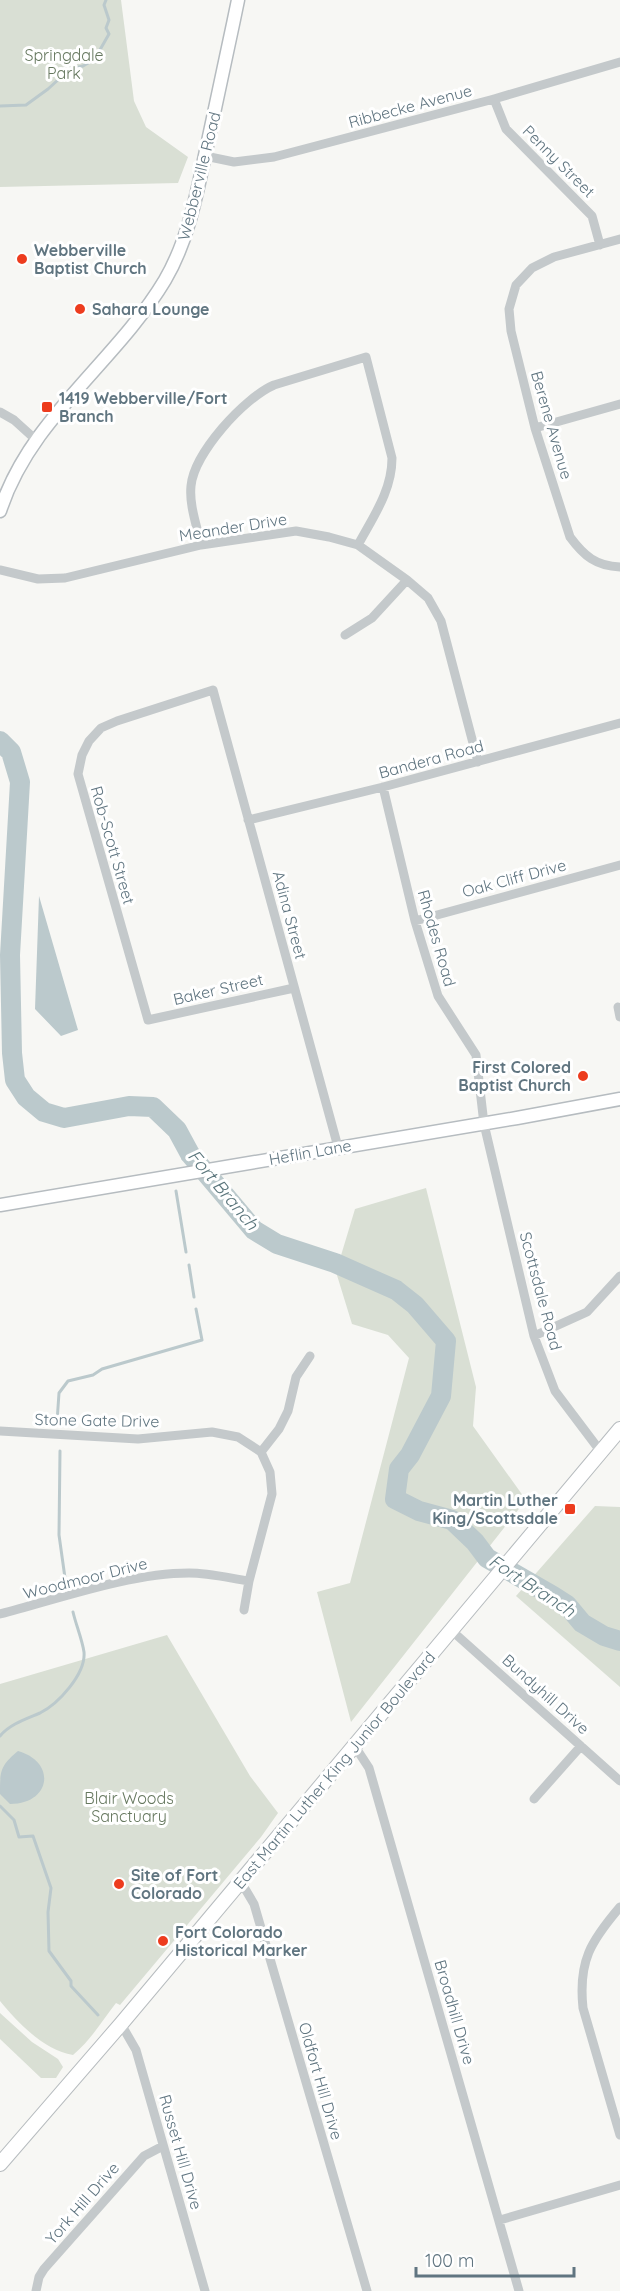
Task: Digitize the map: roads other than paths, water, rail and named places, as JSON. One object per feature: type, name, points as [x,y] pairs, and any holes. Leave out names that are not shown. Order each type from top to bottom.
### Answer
[{"type":"main road","name":"East Martin Luther King Junior Boulevard","points":[[0,2164],[241,1882],[620,1430]]},
{"type":"street","name":"Webberville Road","points":[[0,511],[12,480],[35,439],[143,311],[165,280],[188,228],[238,0]]},
{"type":"street","name":"Ribbecke Avenue","points":[[205,156],[234,162],[259,160],[494,99],[620,62]]},
{"type":"street","name":"Penny Street","points":[[494,99],[506,129],[592,216],[600,245]]},
{"type":"street","points":[[600,245],[620,239]]},
{"type":"street","name":"Berene Avenue","points":[[600,245],[554,257],[532,268],[516,285],[509,309],[511,331],[535,428],[570,537],[581,552],[595,563],[620,567]]},
{"type":"street","points":[[201,545],[190,497],[192,476],[200,458],[243,405],[252,397],[274,385],[366,357],[392,458],[392,475],[386,494],[358,545]]},
{"type":"street","points":[[535,428],[620,404]]},
{"type":"street","points":[[0,412],[14,420],[35,439]]},
{"type":"street","name":"Meander Drive","points":[[0,570],[38,579],[65,578],[201,545],[296,531],[358,545],[428,598],[441,621],[478,762]]},
{"type":"street","points":[[345,635],[372,618],[407,580]]},
{"type":"street","name":"Adina Street","points":[[213,690],[338,1147]]},
{"type":"street","name":"Rob-Scott Street","points":[[148,1020],[78,774],[82,755],[89,741],[101,728],[213,690]]},
{"type":"street","name":"Bandera Road","points":[[248,820],[383,787],[620,723]]},
{"type":"street","name":"Rhodes Road","points":[[383,787],[415,921],[438,996],[476,1055],[484,1124]]},
{"type":"street","name":"Oak Cliff Drive","points":[[415,921],[620,865]]},
{"type":"street","name":"Baker Street","points":[[148,1020],[294,988]]},
{"type":"street","name":"Heflin Lane","points":[[0,1204],[484,1124],[620,1099]]},
{"type":"street","name":"Scottsdale Road","points":[[484,1124],[534,1336],[555,1391],[601,1452]]},
{"type":"street","points":[[534,1336],[587,1312],[620,1276]]},
{"type":"street","points":[[244,1610],[249,1581],[272,1494],[270,1472],[261,1452],[279,1429],[288,1411],[296,1377],[310,1356]]},
{"type":"street","name":"Stone Gate Drive","points":[[0,1431],[138,1439],[212,1432],[238,1437],[261,1452]]},
{"type":"street","name":"Woodmoor Drive","points":[[0,1614],[156,1575],[191,1573],[249,1581]]},
{"type":"street","name":"Bundyhill Drive","points":[[451,1630],[620,1780]]},
{"type":"street","name":"Broadhill Drive","points":[[354,1745],[369,1768],[519,2291]]},
{"type":"street","points":[[534,1800],[581,1746]]},
{"type":"street","name":"Oldfort Hill Drive","points":[[241,1882],[254,1904],[367,2291]]},
{"type":"street","points":[[620,1907],[592,1943],[585,1959],[581,1990],[583,2008],[620,2135]]},
{"type":"street","name":"Russet Hill Drive","points":[[121,2024],[136,2050],[205,2291]]},
{"type":"street","name":"York Hill Drive","points":[[36,2291],[39,2277],[44,2269],[144,2156],[163,2145]]},
{"type":"street","points":[[500,2220],[620,2185]]},
{"type":"waterway","points":[[0,106],[26,105],[70,69],[90,62],[97,55],[109,34],[106,28],[109,20],[104,5],[106,0]]},
{"type":"waterway","name":"Fort Branch","points":[[0,741],[11,752],[20,782],[10,955],[12,1053],[15,1080],[26,1097],[44,1112],[64,1118],[129,1106],[153,1107],[177,1130],[190,1154],[254,1230],[277,1244],[335,1263],[396,1290],[415,1305],[446,1341],[441,1396],[410,1455],[399,1469],[395,1499],[419,1511],[452,1520],[475,1542],[487,1558],[567,1605],[582,1623],[604,1636],[620,1641]]},
{"type":"waterway","points":[[183,1159],[186,1147]]},
{"type":"waterway","points":[[176,1191],[186,1252]]},
{"type":"waterway","points":[[189,1265],[194,1297]]},
{"type":"waterway","points":[[57,1422],[59,1393],[68,1381],[202,1340],[196,1309]]},
{"type":"waterway","points":[[60,1451],[59,1535],[66,1585]]},
{"type":"waterway","points":[[0,1736],[13,1725],[47,1709],[76,1679],[84,1652],[73,1612]]},
{"type":"waterway","points":[[0,1806],[14,1820],[19,1837],[33,1836],[51,1888],[48,1912],[49,1951],[71,1981],[71,1986],[98,2015]]},
{"type":"place","name":"Webberville Baptist Church","points":[[22,259]]},
{"type":"place","name":"Sahara Lounge","points":[[80,309]]},
{"type":"place","name":"1419 Webberville/Fort Branch","points":[[47,407]]},
{"type":"place","name":"First Colored Baptist Church","points":[[583,1076]]},
{"type":"place","name":"Martin Luther King/Scottsdale","points":[[570,1509]]},
{"type":"place","name":"Site of Fort Colorado","points":[[119,1884]]},
{"type":"place","name":"Fort Colorado Historical Marker","points":[[163,1941]]},
{"type":"park label","name":"Springdale Park","points":[[64,64]]},
{"type":"park label","name":"Blair Woods Sanctuary","points":[[129,1807]]}]
